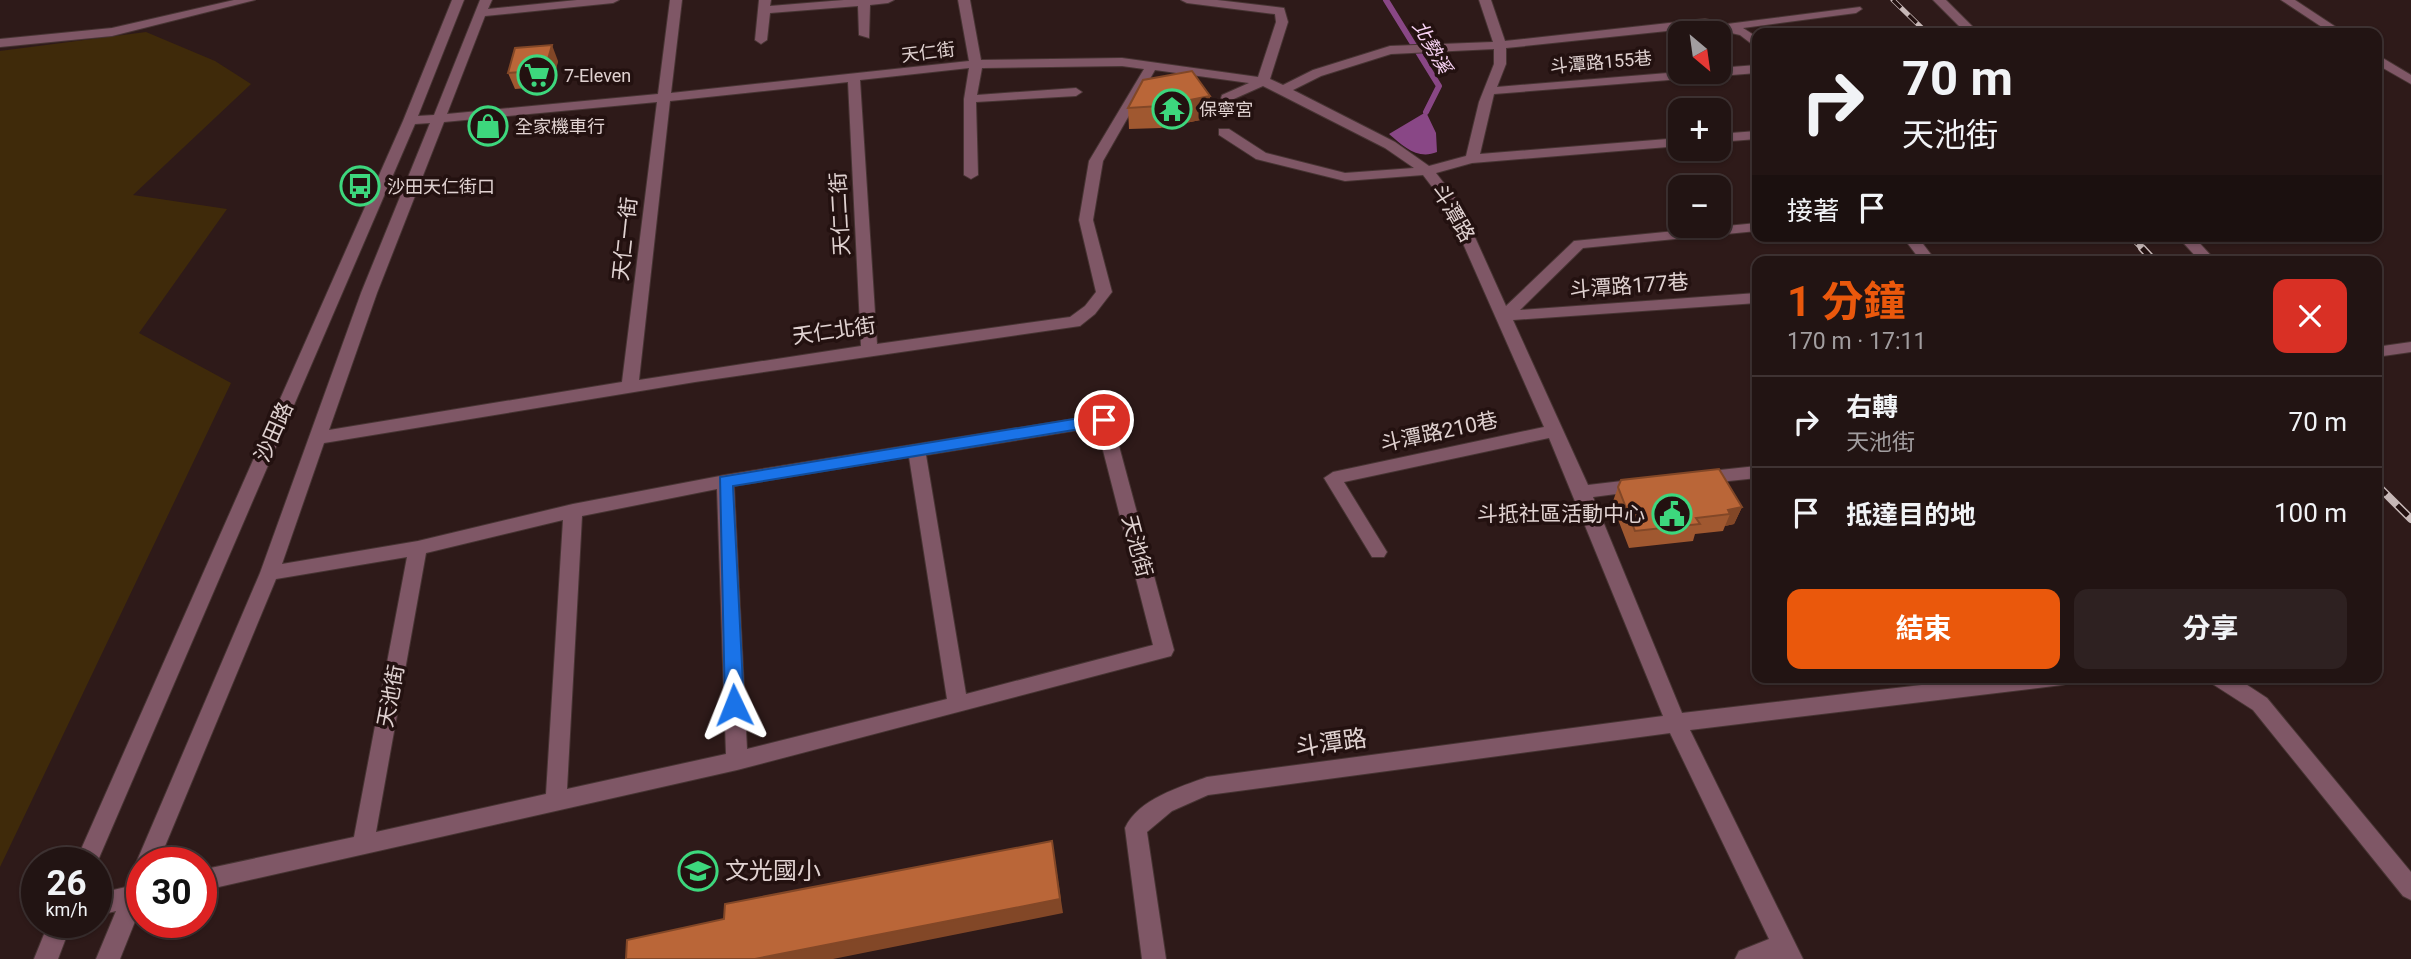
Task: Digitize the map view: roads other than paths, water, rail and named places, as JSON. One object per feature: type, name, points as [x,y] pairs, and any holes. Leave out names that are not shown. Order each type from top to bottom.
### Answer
[{"type":"street","points":[[0,43],[112,32],[249,0]]},
{"type":"street","name":"沙田路","points":[[93,847],[410,121],[458,0]]},
{"type":"street","points":[[484,7],[613,0]]},
{"type":"street","name":"天仁一街","points":[[630,385],[662,98],[676,0]]},
{"type":"street","points":[[761,40],[765,5],[888,0]]},
{"type":"street","points":[[964,0],[976,64],[970,99],[971,175]]},
{"type":"street","points":[[1187,0],[1280,10],[1282,22],[1262,81],[1227,98]]},
{"type":"street","name":"斗潭路","points":[[1472,159],[1490,90],[1500,64],[1500,45],[1485,0]]},
{"type":"street","points":[[1938,0],[1968,28]]},
{"type":"street","points":[[2287,0],[2331,28]]},
{"type":"street","points":[[864,1],[865,35]]},
{"type":"street","name":"沙田路","points":[[154,847],[269,573],[317,438],[439,117],[484,7]]},
{"type":"street","name":"斗潭路155巷","points":[[1731,27],[1856,9]]},
{"type":"street","name":"斗潭路155巷","points":[[1283,90],[1317,73],[1390,51],[1500,45],[1668,27]]},
{"type":"street","name":"斗潭路155巷","points":[[1731,27],[1744,32],[1752,39]]},
{"type":"street","name":"天仁街","points":[[410,121],[662,98],[976,64],[1069,62],[1152,65],[1262,81],[1360,128],[1427,171]]},
{"type":"street","points":[[2382,62],[2411,80]]},
{"type":"street","name":"天仁北街","points":[[317,438],[869,348],[1074,322],[1090,310],[1104,292],[1086,220],[1096,161],[1152,65]]},
{"type":"street","name":"斗潭路155巷","points":[[1490,90],[1752,69]]},
{"type":"street","name":"天仁二街","points":[[854,78],[869,348]]},
{"type":"street","points":[[970,99],[1076,92]]},
{"type":"street","points":[[1224,132],[1261,156],[1345,177],[1427,171]]},
{"type":"street","points":[[1731,137],[1752,135]]},
{"type":"street","name":"斗潭路","points":[[1668,143],[1472,159],[1427,171],[1453,204],[1505,316],[1582,492],[1676,723],[1788,952]]},
{"type":"street","points":[[1505,316],[1579,244],[1752,227]]},
{"type":"street","points":[[1914,242],[1924,256]]},
{"type":"street","points":[[2190,242],[2204,256]]},
{"type":"street","name":"斗潭路177巷","points":[[1505,316],[1752,298]]},
{"type":"street","points":[[2382,351],[2411,347]]},
{"type":"street","name":"天池街","points":[[217,877],[737,761],[1164,650],[1104,420],[725,481],[573,511],[418,548],[269,573]]},
{"type":"street","name":"斗潭路210巷","points":[[1378,552],[1333,478],[1554,431]]},
{"type":"street","points":[[917,452],[958,705]]},
{"type":"street","points":[[1582,492],[1752,473]]},
{"type":"street","points":[[725,481],[737,761]]},
{"type":"street","points":[[556,802],[573,511]]},
{"type":"street","name":"天池街","points":[[363,845],[418,548]]},
{"type":"street","points":[[1676,723],[2012,683]]},
{"type":"street","points":[[2227,683],[2260,704],[2411,889]]},
{"type":"street","name":"斗潭路","points":[[1154,959],[1136,828],[1164,804],[1207,786],[1676,723]]},
{"type":"street","points":[[108,959],[126,918]]},
{"type":"street","points":[[46,959],[55,938]]},
{"type":"street","points":[[1747,959],[1788,952]]},
{"type":"waterway","name":"北勢溪","points":[[1386,0],[1439,86],[1426,112]]},
{"type":"railway","points":[[1893,0],[1922,28]]},
{"type":"railway","points":[[2136,242],[2143,250]]},
{"type":"railway","points":[[2142,248],[2149,256]]},
{"type":"railway","points":[[2382,490],[2411,519]]},
{"type":"place","name":"7-Eleven","points":[[537,75]]},
{"type":"place","name":"保寧宮","points":[[1172,109]]},
{"type":"place","name":"全家機車行","points":[[488,126]]},
{"type":"place","name":"沙田天仁街口","points":[[360,186]]},
{"type":"place","name":"斗抵社區活動中心","points":[[1672,514]]},
{"type":"place","name":"文光國小","points":[[698,871]]}]
